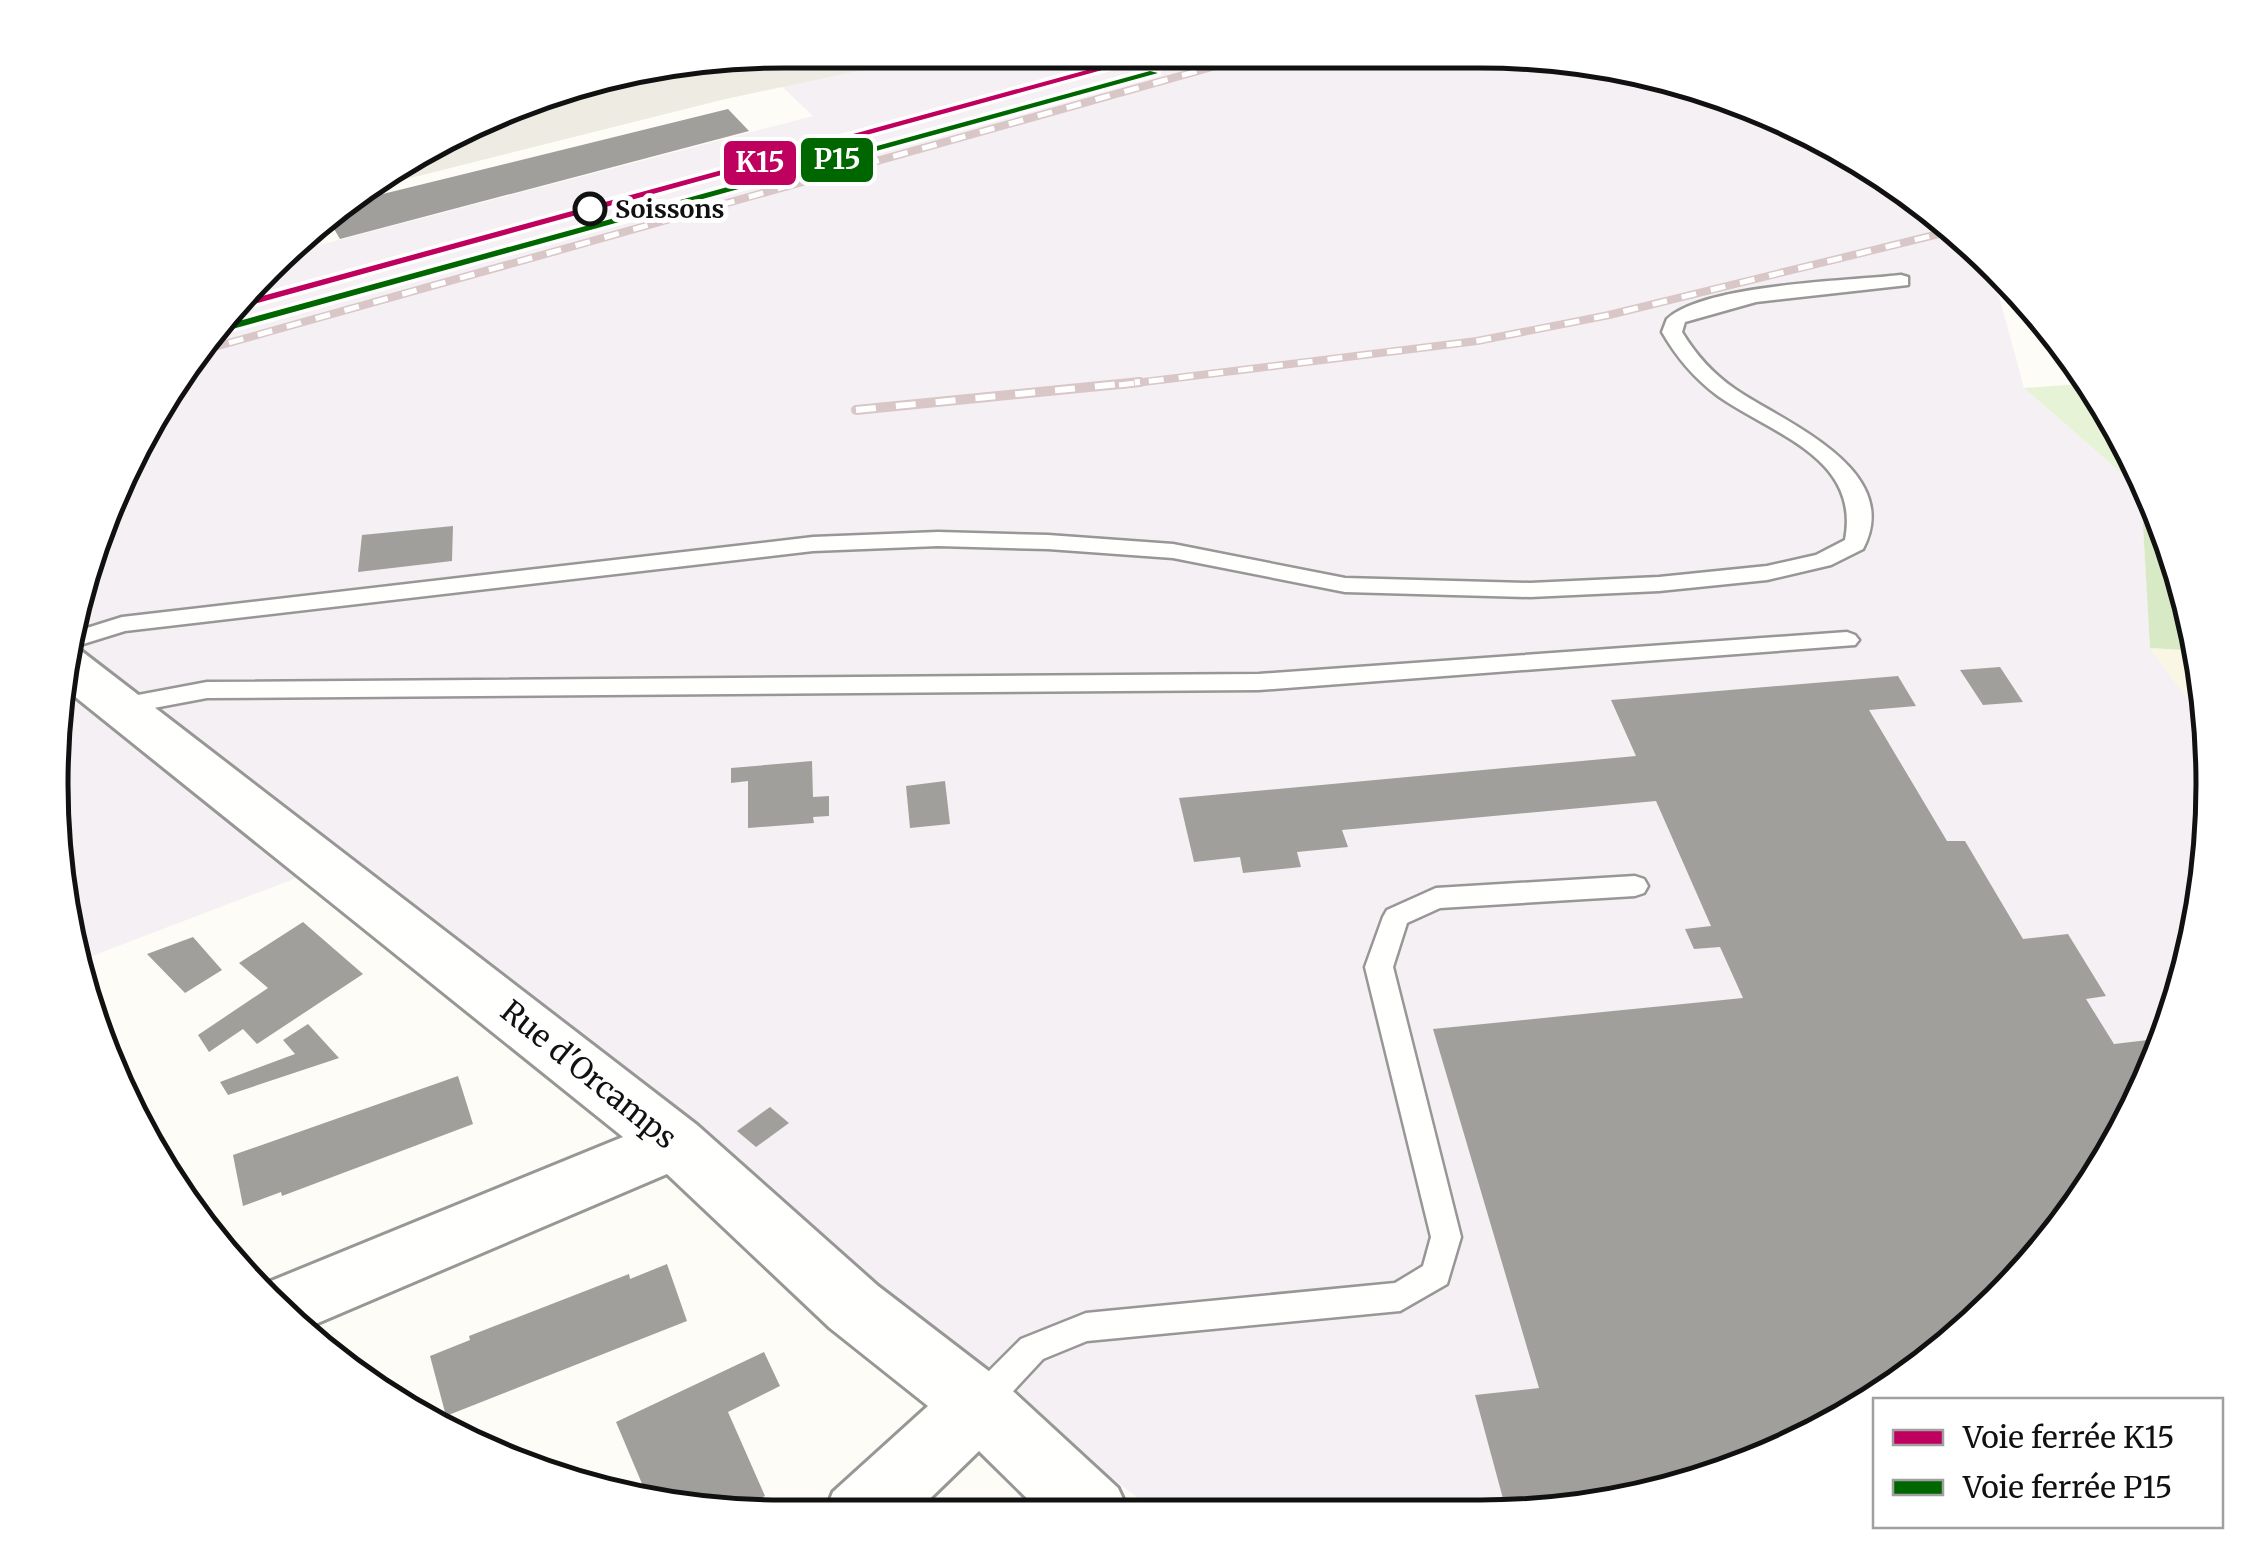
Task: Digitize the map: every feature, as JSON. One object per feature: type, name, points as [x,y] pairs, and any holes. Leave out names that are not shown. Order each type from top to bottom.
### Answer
[{"type":"street","name":"Rue d'Orcamps","points":[[77,672],[675,1143],[854,1307],[979,1405],[1079,1500]]},
{"type":"street","points":[[290,1303],[675,1143]]},
{"type":"street","points":[[877,1500],[979,1405]]},
{"type":"lane","points":[[83,637],[122,624],[813,544],[938,539],[1173,550],[1345,585],[1405,590],[1660,584],[1766,573],[1823,560],[1855,544],[1861,522],[1853,491],[1839,466],[1698,370],[1672,332],[1677,319],[1694,310],[1768,296],[1900,281]]},
{"type":"lane","points":[[122,706],[207,690],[1259,682],[1847,640]]},
{"type":"lane","points":[[979,1405],[1032,1349],[1086,1327],[1400,1296],[1436,1274],[1446,1236],[1380,967],[1396,918],[1436,898],[1635,886]]},
{"type":"shaded area","points":[[763,68],[1479,68],[1573,74],[1664,92],[1796,141],[1877,188],[1986,277],[1997,289],[2024,388],[2127,477],[2141,510],[2150,648],[2190,702],[2196,784],[2182,924],[2141,1058],[2122,1101],[2075,1182],[1986,1291],[1915,1352],[1837,1405],[1753,1446],[1664,1476],[1619,1487],[1526,1499],[1141,1500],[302,876],[89,957],[69,831],[69,737],[81,644],[106,554],[141,467],[188,386],[245,312],[309,248],[813,116]]},
{"type":"shaded area","points":[[871,68],[721,100],[396,182],[467,141],[510,122],[644,81],[737,69]]},
{"type":"shaded area","points":[[2150,648],[2183,650],[2190,702]]},
{"type":"green space","points":[[2074,384],[2127,477],[2024,388]]},
{"type":"green space","points":[[2142,514],[2171,599],[2183,650],[2150,648]]},
{"type":"building","name":"Soissons","points":[[728,109],[749,131],[340,239],[333,228],[375,196]]},
{"type":"building","points":[[453,526],[452,561],[358,572],[362,535]]},
{"type":"building","points":[[2000,667],[2023,702],[1983,705],[1960,670]]},
{"type":"building","points":[[1898,676],[1916,706],[1869,710],[1947,841],[1965,841],[2023,939],[2068,934],[2106,996],[2086,999],[2114,1044],[2148,1040],[2100,1142],[2047,1220],[1986,1291],[1877,1380],[1796,1427],[1709,1462],[1619,1487],[1503,1499],[1475,1395],[1539,1388],[1433,1029],[1743,998],[1720,947],[1694,949],[1685,929],[1711,926],[1656,801],[1342,830],[1348,847],[1297,852],[1301,867],[1243,873],[1240,857],[1194,862],[1179,798],[1636,756],[1611,700]]},
{"type":"building","points":[[812,761],[813,797],[829,796],[829,816],[813,817],[814,823],[748,828],[748,781],[731,783],[731,768]]},
{"type":"building","points":[[945,781],[950,824],[910,828],[906,786]]},
{"type":"building","points":[[303,922],[363,974],[257,1044],[243,1029],[209,1052],[198,1035],[268,988],[239,963]]},
{"type":"building","points":[[193,937],[222,970],[185,993],[147,954]]},
{"type":"building","points":[[308,1024],[339,1058],[228,1095],[220,1082],[295,1054],[283,1040]]},
{"type":"building","points":[[458,1076],[473,1124],[282,1196],[281,1192],[243,1206],[233,1155]]},
{"type":"building","points":[[770,1107],[789,1123],[756,1147],[737,1131]]},
{"type":"building","points":[[667,1264],[687,1321],[446,1416],[430,1356],[470,1340],[469,1336],[629,1274],[630,1279]]},
{"type":"building","points":[[764,1352],[780,1386],[728,1412],[765,1496],[758,1499],[643,1487],[616,1422]]},
{"type":"railway","points":[[218,346],[1208,68]]},
{"type":"railway","points":[[1119,385],[1477,341],[1609,315],[1938,234]]},
{"type":"railway","points":[[856,410],[1140,382]]},
{"type":"rail line","name":"K15","points":[[255,301],[1104,68]]},
{"type":"rail line","name":"P15","points":[[234,325],[1153,73]]},
{"type":"place","name":"Soissons","points":[[590,209]]}]
